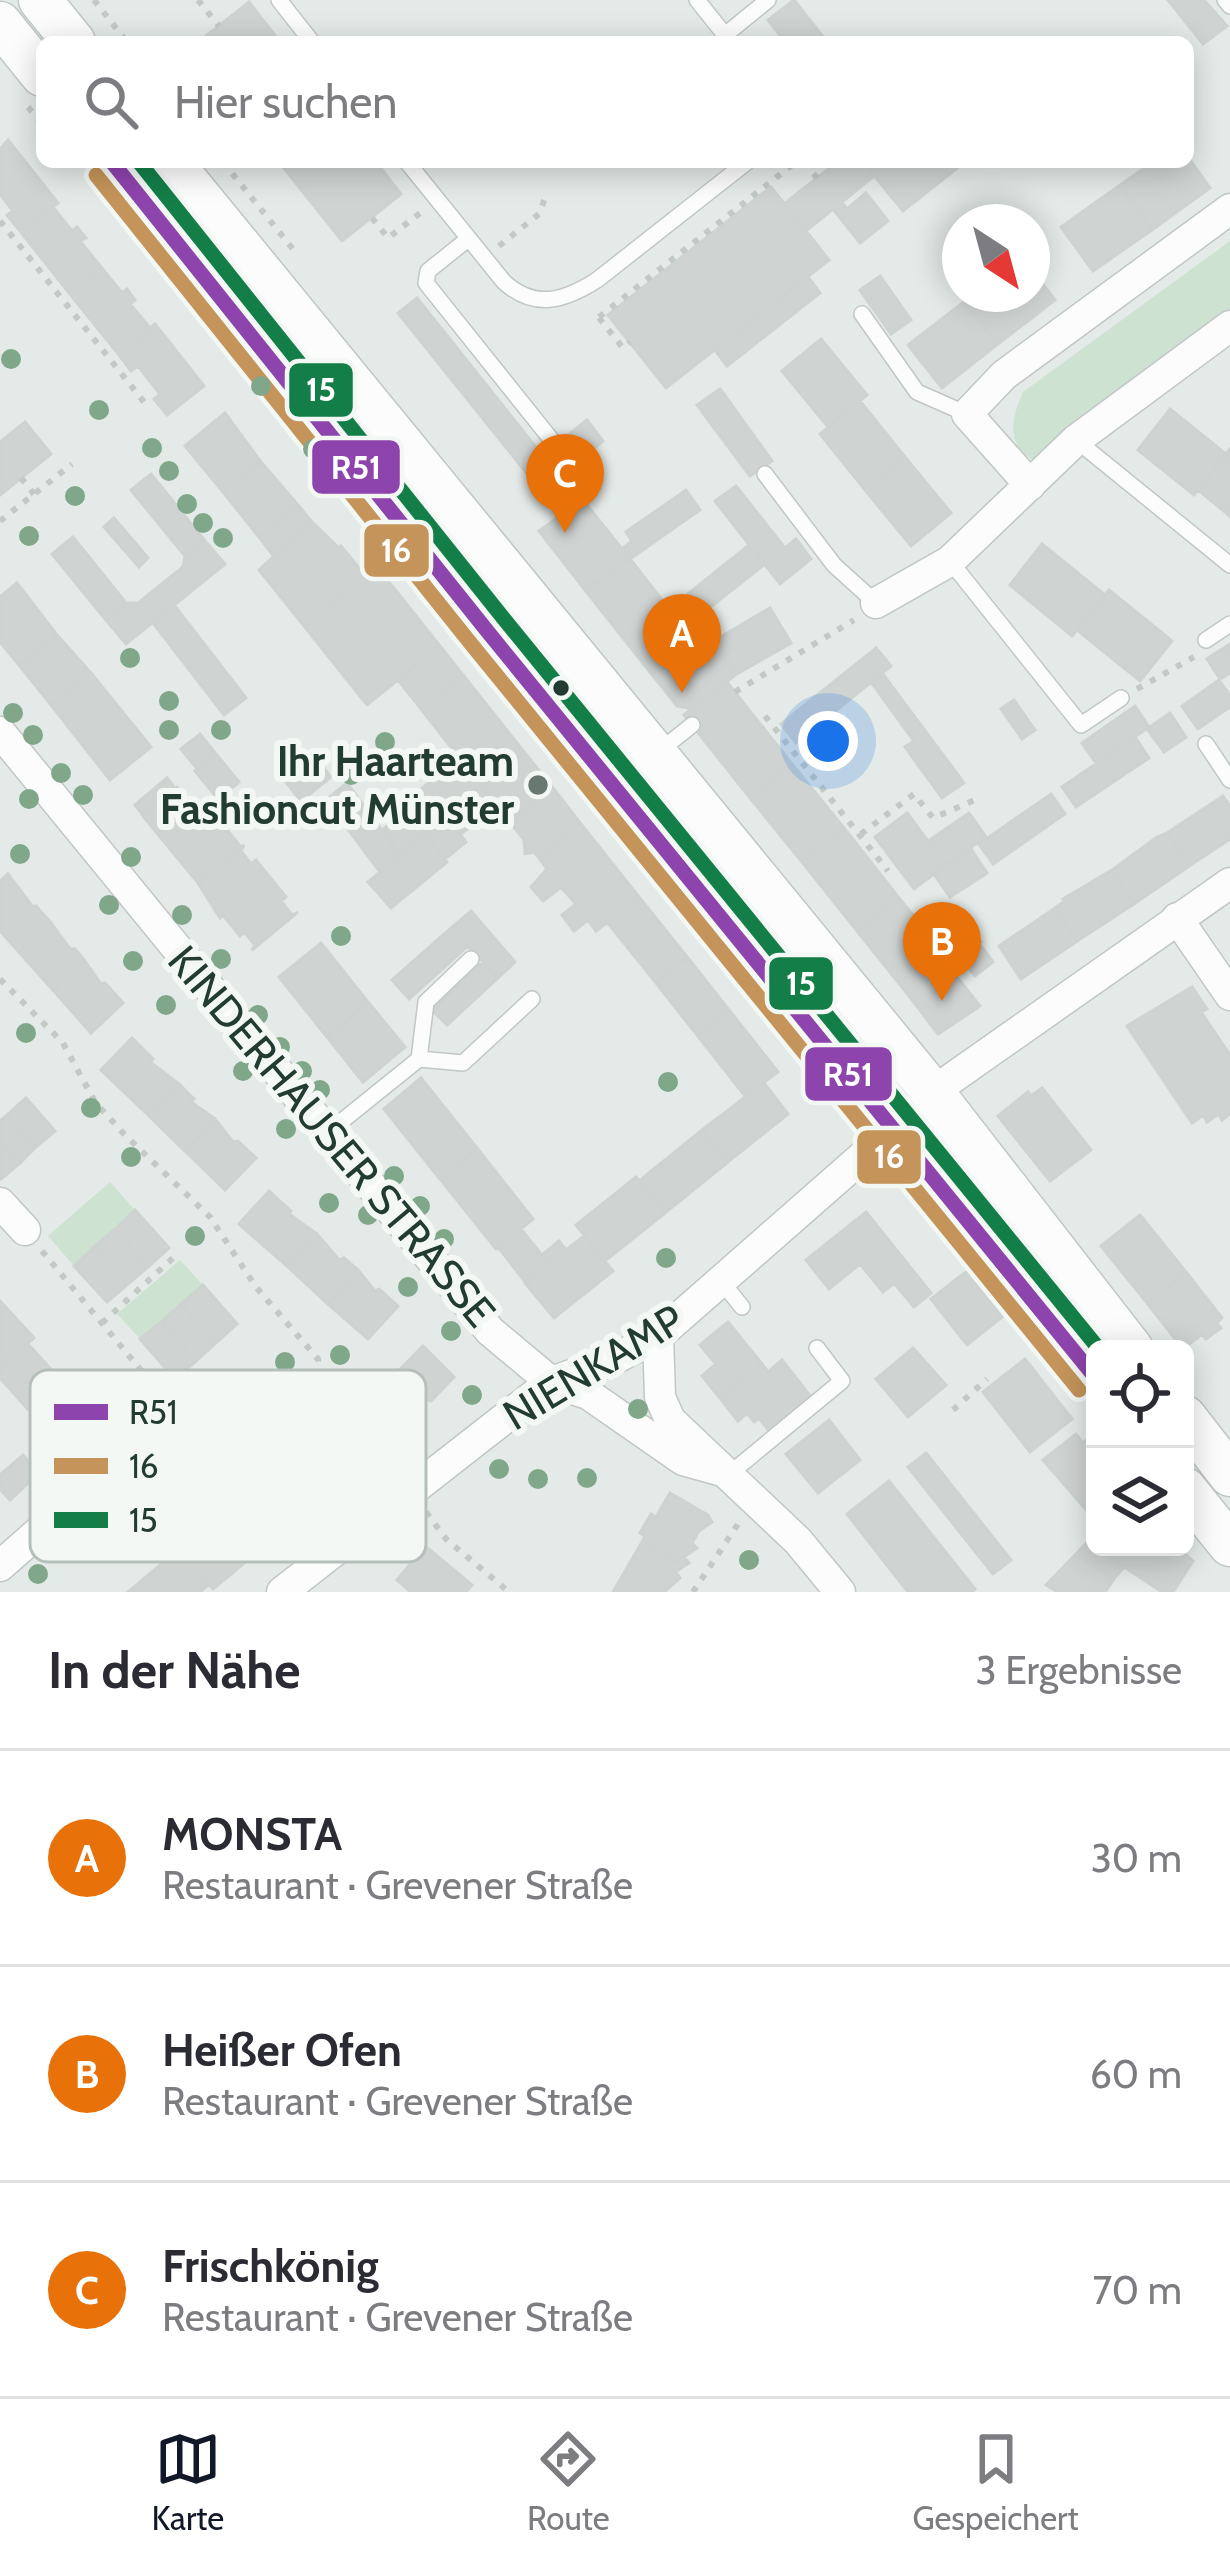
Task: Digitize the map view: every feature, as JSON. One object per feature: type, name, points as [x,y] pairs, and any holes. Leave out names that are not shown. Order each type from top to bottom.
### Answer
[{"type":"main road","points":[[40,0],[69,36]]},
{"type":"main road","points":[[0,23],[36,68]]},
{"type":"main road","points":[[117,168],[473,614],[1086,1366]]},
{"type":"main road","points":[[176,168],[934,1094],[1125,1340]]},
{"type":"main road","points":[[1194,1429],[1230,1475]]},
{"type":"main road","points":[[1194,1500],[1230,1545]]},
{"type":"street","points":[[1030,485],[967,414],[1004,375],[1230,208]]},
{"type":"street","points":[[864,613],[950,561],[1076,440],[1230,326]]},
{"type":"street","name":"KINDERHAUSER STRASSE","points":[[0,732],[490,1331],[550,1382],[588,1394],[683,1460],[723,1473]]},
{"type":"street","name":"NIENKAMP","points":[[426,1479],[550,1382],[608,1362],[658,1336],[934,1094],[1001,1041],[1230,883]]},
{"type":"street","points":[[1177,919],[1230,995]]},
{"type":"street","points":[[0,1203],[25,1229]]},
{"type":"street","name":"KINDERHAUSER STRASSE","points":[[658,1336],[660,1397],[670,1420],[798,1541],[840,1592]]},
{"type":"street","points":[[0,1566],[30,1539]]},
{"type":"street","name":"NIENKAMP","points":[[282,1592],[319,1562]]},
{"type":"lane","points":[[279,0],[307,36]]},
{"type":"lane","points":[[698,0],[726,36]]},
{"type":"lane","points":[[730,36],[768,0]]},
{"type":"lane","points":[[412,168],[484,259],[513,290],[532,300],[559,299],[579,291],[739,168]]},
{"type":"lane","points":[[468,239],[428,272],[426,283],[569,463]]},
{"type":"lane","points":[[862,314],[917,392],[967,414]]},
{"type":"lane","points":[[1076,440],[1230,565]]},
{"type":"lane","points":[[765,474],[864,613]]},
{"type":"lane","points":[[950,561],[1081,725],[1121,698]]},
{"type":"lane","points":[[1205,640],[1230,624]]},
{"type":"lane","points":[[656,754],[692,725]]},
{"type":"lane","points":[[1206,744],[1230,780]]},
{"type":"lane","points":[[419,1059],[426,1002],[471,959]]},
{"type":"lane","points":[[327,1133],[419,1059],[463,1063],[532,999]]},
{"type":"lane","points":[[722,1282],[742,1306]]},
{"type":"lane","points":[[723,1473],[842,1381],[817,1348]]},
{"type":"lane","points":[[312,1562],[315,1565]]},
{"type":"path","points":[[94,0],[122,36]]},
{"type":"path","points":[[198,0],[219,26]]},
{"type":"path","points":[[599,317],[792,168]]},
{"type":"path","points":[[806,168],[817,178]]},
{"type":"path","points":[[484,259],[539,214],[545,198]]},
{"type":"path","points":[[372,218],[388,238],[437,199]]},
{"type":"path","points":[[0,221],[148,407]]},
{"type":"path","points":[[579,291],[623,347],[630,342]]},
{"type":"path","points":[[0,521],[72,464]]},
{"type":"path","points":[[21,478],[34,494]]},
{"type":"path","points":[[735,692],[864,613]]},
{"type":"path","points":[[1121,698],[1198,655],[1205,640]]},
{"type":"path","points":[[765,716],[888,871]]},
{"type":"path","points":[[860,835],[914,794],[933,818],[977,799]]},
{"type":"path","points":[[0,979],[63,1043],[95,1102],[210,1217],[256,1287],[318,1359],[318,1370]]},
{"type":"path","points":[[25,1229],[141,1370]]},
{"type":"path","points":[[102,1323],[173,1258]]},
{"type":"path","points":[[952,1410],[987,1379]]},
{"type":"path","points":[[693,1592],[755,1498]]},
{"type":"path","points":[[426,1512],[446,1539],[509,1592]]},
{"type":"green space","points":[[1230,241],[1230,317],[1036,461],[1026,455],[1013,431],[1023,392]]},
{"type":"green space","points":[[110,1182],[135,1210],[74,1266],[48,1236]]},
{"type":"green space","points":[[180,1260],[203,1285],[140,1339],[117,1314]]},
{"type":"building","points":[[794,0],[822,36],[780,36],[768,20]]},
{"type":"building","points":[[1168,0],[1204,0],[1227,26],[1203,44]]},
{"type":"building","points":[[249,2],[275,36],[206,36]]},
{"type":"building","points":[[8,140],[58,203],[20,231],[7,215],[13,211],[0,194],[0,149]]},
{"type":"building","points":[[1194,165],[1210,188],[1152,230],[1120,185],[1144,168]]},
{"type":"building","points":[[284,168],[381,168],[401,194],[342,241]]},
{"type":"building","points":[[829,168],[868,168],[874,176],[842,202],[847,209],[866,193],[888,221],[860,243],[833,209],[806,231],[784,204]]},
{"type":"building","points":[[868,168],[957,168],[903,211]]},
{"type":"building","points":[[1120,185],[1152,230],[1093,271],[1061,227]]},
{"type":"building","points":[[771,187],[829,260],[666,388],[608,315]]},
{"type":"building","points":[[52,206],[72,231],[77,227],[86,238],[80,241],[101,267],[69,293],[20,231]]},
{"type":"building","points":[[101,267],[122,293],[127,289],[135,300],[130,304],[151,329],[119,355],[69,293]]},
{"type":"building","points":[[880,276],[911,320],[891,334],[860,290]]},
{"type":"building","points":[[808,277],[820,293],[727,366],[715,350]]},
{"type":"building","points":[[417,298],[559,476],[541,491],[398,313]]},
{"type":"building","points":[[951,312],[973,312],[998,344],[942,388],[908,345]]},
{"type":"building","points":[[973,312],[1039,312],[998,344]]},
{"type":"building","points":[[155,324],[204,386],[167,415],[154,399],[160,394],[138,366],[131,371],[119,355]]},
{"type":"building","points":[[821,339],[867,395],[828,427],[782,371]]},
{"type":"building","points":[[720,389],[772,461],[750,476],[697,405]]},
{"type":"building","points":[[860,401],[905,457],[865,490],[820,434]]},
{"type":"building","points":[[1170,409],[1226,454],[1194,495],[1138,450]]},
{"type":"building","points":[[225,413],[261,462],[223,492],[185,446]]},
{"type":"building","points":[[587,420],[603,441],[584,457],[567,436]]},
{"type":"building","points":[[25,422],[51,454],[0,495],[0,442]]},
{"type":"building","points":[[1230,449],[1230,516],[1198,490]]},
{"type":"building","points":[[905,457],[951,513],[911,546],[865,490]]},
{"type":"building","points":[[261,462],[298,505],[259,537],[223,492]]},
{"type":"building","points":[[151,474],[205,541],[185,556],[131,490]]},
{"type":"building","points":[[736,486],[785,548],[796,539],[811,559],[780,584],[715,501]]},
{"type":"building","points":[[686,490],[700,510],[630,559],[622,549],[632,541],[626,532]]},
{"type":"building","points":[[583,500],[630,559],[585,590],[539,531]]},
{"type":"building","points":[[298,505],[312,522],[272,554],[259,537]]},
{"type":"building","points":[[114,518],[148,558],[139,567],[104,527]]},
{"type":"building","points":[[312,522],[359,568],[377,567],[304,626],[259,570]]},
{"type":"building","points":[[73,537],[126,603],[106,620],[52,554]]},
{"type":"building","points":[[205,541],[225,564],[126,644],[106,620],[126,603],[138,603],[183,567],[185,556]]},
{"type":"building","points":[[1042,544],[1105,595],[1072,636],[1010,585]]},
{"type":"building","points":[[749,545],[765,564],[684,628],[669,609]]},
{"type":"building","points":[[630,559],[684,628],[642,662],[585,590]]},
{"type":"building","points":[[377,567],[440,646],[367,705],[304,626]]},
{"type":"building","points":[[17,583],[57,635],[19,665],[0,642],[0,597]]},
{"type":"building","points":[[1109,590],[1172,641],[1140,681],[1077,630]]},
{"type":"building","points":[[174,605],[246,698],[224,715],[153,623]]},
{"type":"building","points":[[770,608],[791,643],[735,675],[715,640]]},
{"type":"building","points":[[684,628],[700,648],[715,640],[735,675],[692,709],[677,706],[642,662]]},
{"type":"building","points":[[57,635],[91,673],[51,705],[19,665]]},
{"type":"building","points":[[1230,644],[1230,673],[1220,679],[1207,659]]},
{"type":"building","points":[[440,646],[463,675],[421,709],[398,680]]},
{"type":"building","points":[[876,648],[891,666],[796,743],[781,724]]},
{"type":"building","points":[[91,673],[151,747],[110,780],[51,705]]},
{"type":"building","points":[[882,673],[964,783],[942,798],[905,747],[914,741],[871,682]]},
{"type":"building","points":[[463,675],[525,753],[482,787],[421,709]]},
{"type":"building","points":[[1219,680],[1230,696],[1230,707],[1198,729],[1182,706]]},
{"type":"building","points":[[726,681],[792,764],[750,798],[684,715]]},
{"type":"building","points":[[1014,700],[1035,730],[1022,739],[1001,709]]},
{"type":"building","points":[[1135,706],[1149,727],[1096,763],[1082,743]]},
{"type":"building","points":[[1170,713],[1186,737],[1164,752],[1147,729]]},
{"type":"building","points":[[200,734],[216,754],[197,769],[181,749]]},
{"type":"building","points":[[1135,737],[1149,758],[1076,807],[1062,787]]},
{"type":"building","points":[[525,753],[553,788],[510,822],[483,787]]},
{"type":"building","points":[[216,754],[239,782],[218,799],[195,771]]},
{"type":"building","points":[[314,755],[331,777],[301,801],[284,780]]},
{"type":"building","points":[[460,758],[482,787],[434,825],[412,796]]},
{"type":"building","points":[[792,764],[844,828],[802,862],[750,798]]},
{"type":"building","points":[[167,778],[175,788],[143,815],[135,805]]},
{"type":"building","points":[[347,783],[400,855],[380,872],[326,800]]},
{"type":"building","points":[[177,787],[204,820],[210,816],[220,829],[224,826],[241,847],[198,883],[142,815]]},
{"type":"building","points":[[483,787],[497,805],[461,834],[446,816]]},
{"type":"building","points":[[553,788],[581,824],[539,858],[534,852],[525,854],[524,840],[510,822]]},
{"type":"building","points":[[1051,794],[1065,814],[993,864],[979,844]]},
{"type":"building","points":[[1223,796],[1230,806],[1230,839],[1189,866],[1167,833]]},
{"type":"building","points":[[417,803],[434,825],[399,853],[382,830]]},
{"type":"building","points":[[907,813],[946,865],[914,889],[875,837]]},
{"type":"building","points":[[969,813],[986,837],[946,865],[928,841]]},
{"type":"building","points":[[446,816],[466,842],[445,859],[424,833]]},
{"type":"building","points":[[581,824],[639,897],[596,931],[588,920],[574,931],[562,915],[576,904],[561,887],[543,901],[531,887],[547,869],[539,858]]},
{"type":"building","points":[[844,828],[899,898],[857,931],[802,862]]},
{"type":"building","points":[[1167,833],[1189,866],[1134,904],[1112,870]]},
{"type":"building","points":[[425,835],[447,862],[391,908],[368,882]]},
{"type":"building","points":[[244,845],[241,851],[251,864],[256,860],[286,897],[281,901],[292,915],[298,912],[252,950],[255,945],[244,932],[240,936],[223,915],[220,918],[198,883]]},
{"type":"building","points":[[971,849],[987,873],[950,897],[934,874]]},
{"type":"building","points":[[1112,870],[1134,904],[1077,941],[1055,908]]},
{"type":"building","points":[[8,874],[51,923],[19,952],[0,931],[0,881]]},
{"type":"building","points":[[639,897],[688,958],[656,983],[607,922]]},
{"type":"building","points":[[899,898],[952,963],[909,996],[857,931]]},
{"type":"building","points":[[1055,908],[1077,941],[1021,979],[999,946]]},
{"type":"building","points":[[471,911],[515,962],[498,978],[451,928]]},
{"type":"building","points":[[964,918],[981,942],[952,963],[934,941]]},
{"type":"building","points":[[51,923],[85,961],[53,990],[19,952]]},
{"type":"building","points":[[451,928],[468,946],[409,999],[392,980]]},
{"type":"building","points":[[321,943],[368,1002],[327,1037],[279,977]]},
{"type":"building","points":[[979,943],[993,962],[975,976],[960,957]]},
{"type":"building","points":[[688,958],[729,1010],[697,1035],[656,983]]},
{"type":"building","points":[[85,961],[123,1003],[91,1033],[53,990]]},
{"type":"building","points":[[483,962],[498,978],[447,1025],[432,1010]]},
{"type":"building","points":[[948,966],[980,1006],[938,1034],[909,996]]},
{"type":"building","points":[[1192,987],[1207,1009],[1201,1012],[1230,1055],[1230,1114],[1222,1120],[1219,1114],[1207,1122],[1203,1115],[1192,1123],[1127,1026]]},
{"type":"building","points":[[368,1002],[405,1047],[363,1082],[327,1037]]},
{"type":"building","points":[[729,1010],[778,1072],[745,1096],[697,1035]]},
{"type":"building","points":[[132,1038],[153,1059],[150,1062],[179,1084],[148,1115],[101,1070]]},
{"type":"building","points":[[421,1078],[477,1148],[440,1179],[384,1109]]},
{"type":"building","points":[[764,1083],[788,1114],[728,1162],[702,1130]]},
{"type":"building","points":[[179,1084],[194,1099],[191,1102],[215,1119],[185,1151],[148,1115]]},
{"type":"building","points":[[1042,1088],[1091,1150],[1050,1181],[998,1116],[1028,1092],[1031,1096]]},
{"type":"building","points":[[26,1098],[55,1131],[36,1147],[7,1115]]},
{"type":"building","points":[[7,1115],[36,1147],[20,1163],[0,1141],[0,1121]]},
{"type":"building","points":[[215,1119],[233,1142],[238,1141],[256,1158],[225,1190],[185,1151]]},
{"type":"building","points":[[702,1130],[728,1162],[665,1213],[639,1181]]},
{"type":"building","points":[[0,1141],[20,1163],[1,1179],[0,1178]]},
{"type":"building","points":[[477,1148],[533,1219],[496,1249],[440,1179]]},
{"type":"building","points":[[636,1177],[665,1213],[605,1261],[576,1225]]},
{"type":"building","points":[[269,1191],[289,1214],[317,1234],[288,1267],[239,1224]]},
{"type":"building","points":[[135,1210],[169,1248],[148,1267],[115,1229]]},
{"type":"building","points":[[866,1212],[931,1293],[914,1307],[894,1283],[883,1292],[860,1264],[829,1289],[806,1260]]},
{"type":"building","points":[[1140,1215],[1186,1272],[1147,1303],[1101,1246]]},
{"type":"building","points":[[115,1229],[148,1267],[128,1284],[94,1247]]},
{"type":"building","points":[[521,1229],[549,1264],[526,1283],[498,1247]]},
{"type":"building","points":[[317,1234],[339,1260],[344,1258],[358,1270],[328,1304],[288,1267]]},
{"type":"building","points":[[584,1236],[613,1271],[554,1318],[525,1283],[549,1264],[542,1255],[559,1241],[566,1250]]},
{"type":"building","points":[[94,1247],[128,1284],[107,1302],[74,1266]]},
{"type":"building","points":[[358,1270],[375,1291],[379,1289],[398,1306],[368,1339],[328,1304]]},
{"type":"building","points":[[967,1271],[1002,1317],[967,1345],[931,1299]]},
{"type":"building","points":[[1186,1272],[1222,1318],[1217,1323],[1221,1328],[1206,1339],[1202,1334],[1194,1340],[1176,1340],[1147,1303]]},
{"type":"building","points":[[203,1285],[237,1324],[216,1343],[181,1304]]},
{"type":"building","points":[[0,1301],[34,1338],[0,1369]]},
{"type":"building","points":[[181,1304],[216,1343],[196,1361],[161,1322]]},
{"type":"building","points":[[161,1322],[196,1361],[186,1370],[167,1370],[140,1339]]},
{"type":"building","points":[[728,1322],[762,1364],[719,1397],[702,1376],[716,1364],[700,1345]]},
{"type":"building","points":[[28,1344],[52,1370],[30,1370],[30,1412],[0,1378],[0,1369]]},
{"type":"building","points":[[423,1346],[454,1377],[431,1401],[426,1399],[426,1370],[399,1370]]},
{"type":"building","points":[[913,1348],[946,1385],[908,1417],[876,1379]]},
{"type":"building","points":[[1025,1359],[1072,1419],[1030,1452],[983,1392]]},
{"type":"building","points":[[782,1360],[811,1397],[769,1431],[759,1418],[754,1422],[747,1413],[738,1421],[719,1397],[762,1364],[768,1372]]},
{"type":"building","points":[[829,1420],[860,1460],[818,1493],[786,1454]]},
{"type":"building","points":[[1076,1434],[1083,1443],[1086,1440],[1086,1510],[1043,1460]]},
{"type":"building","points":[[926,1453],[1011,1560],[993,1574],[908,1467]]},
{"type":"building","points":[[23,1455],[30,1463],[30,1481],[10,1500],[0,1489],[0,1475]]},
{"type":"building","points":[[889,1481],[975,1589],[908,1592],[847,1514]]},
{"type":"building","points":[[670,1493],[712,1522],[699,1531],[692,1543],[697,1548],[684,1557],[689,1563],[684,1566],[642,1542],[645,1536],[640,1533]]},
{"type":"building","points":[[642,1542],[684,1566],[676,1572],[680,1578],[664,1592],[613,1592]]},
{"type":"building","points":[[1086,1543],[1086,1556],[1108,1556],[1124,1567],[1114,1579],[1077,1553]]},
{"type":"building","points":[[426,1547],[472,1585],[466,1592],[411,1592],[397,1580],[412,1562],[426,1562]]},
{"type":"building","points":[[1077,1553],[1114,1579],[1105,1592],[1058,1592],[1046,1585]]},
{"type":"building","points":[[1108,1556],[1187,1556],[1193,1561],[1173,1592],[1162,1592]]},
{"type":"building","points":[[164,1562],[190,1562],[209,1584],[200,1592],[128,1592]]},
{"type":"building","points":[[190,1562],[246,1562],[213,1589]]},
{"type":"transit line","name":"R51","points":[[117,168],[1086,1366]]},
{"type":"transit line","name":"15","points":[[144,168],[1092,1340]]},
{"type":"transit line","name":"16","points":[[96,175],[1079,1390]]},
{"type":"place","name":"Frischkönig","points":[[565,533]]},
{"type":"place","name":"MONSTA","points":[[682,693]]},
{"type":"place","name":"Ihr Haarteam Fashioncut Münster","points":[[538,785]]},
{"type":"place","name":"Heißer Ofen","points":[[942,1001]]}]
